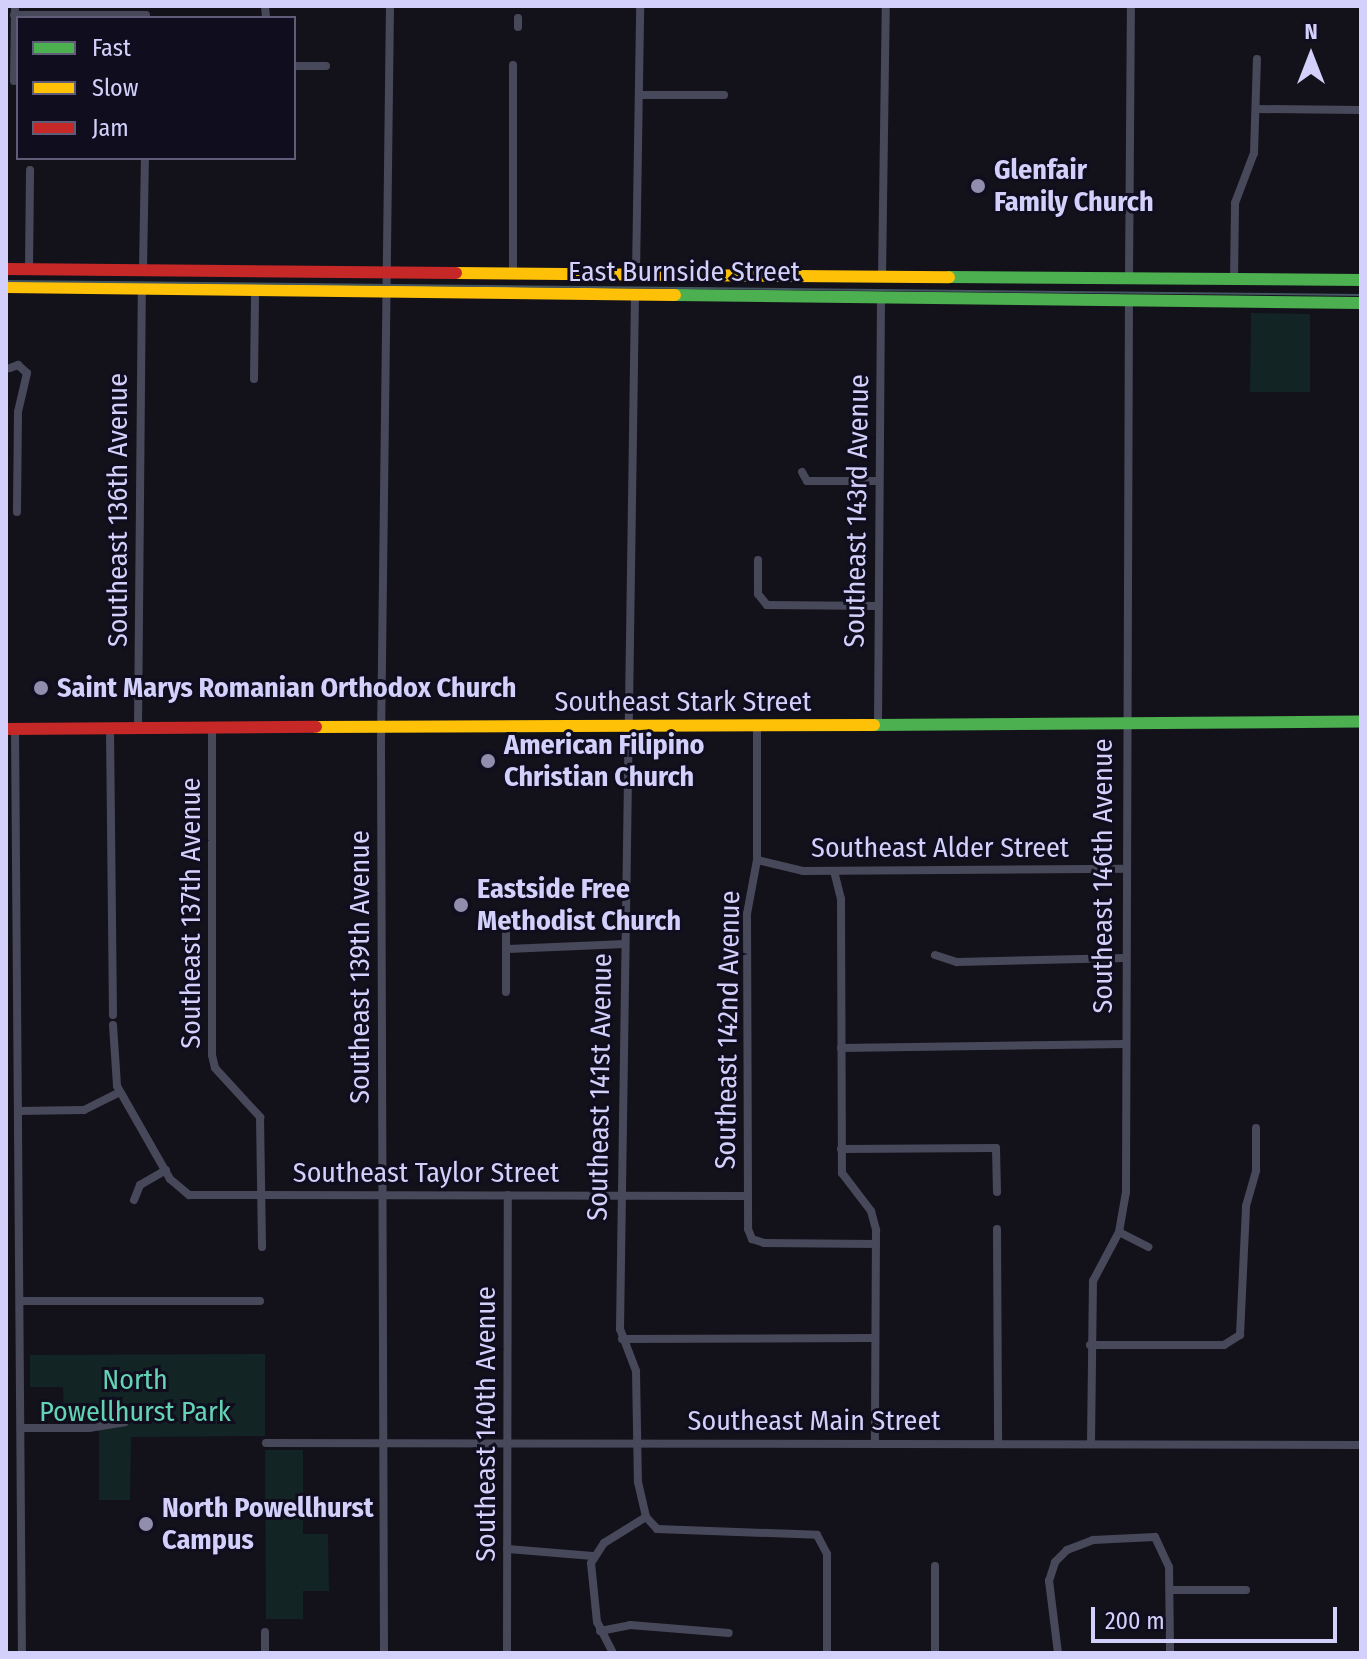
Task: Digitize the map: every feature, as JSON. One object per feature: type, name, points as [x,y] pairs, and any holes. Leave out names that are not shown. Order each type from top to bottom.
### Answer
[{"type":"street","name":"Southeast 139th Avenue","points":[[384,1653],[381,1195],[390,6]]},
{"type":"street","points":[[636,274],[640,6]]},
{"type":"street","points":[[882,277],[886,6]]},
{"type":"street","points":[[1129,280],[1131,6]]},
{"type":"street","points":[[14,81],[14,10],[146,13]]},
{"type":"street","points":[[1234,279],[1235,203],[1252,165],[1257,59]]},
{"type":"street","points":[[513,65],[513,270]]},
{"type":"street","points":[[296,66],[326,66]]},
{"type":"street","points":[[639,95],[724,95]]},
{"type":"street","points":[[1256,109],[1361,110]]},
{"type":"street","points":[[143,269],[145,160]]},
{"type":"street","points":[[29,269],[30,170]]},
{"type":"street","name":"East Burnside Street","points":[[6,269],[143,269],[635,294],[1361,303]]},
{"type":"street","name":"East Burnside Street","points":[[6,287],[255,292],[513,270],[1129,280],[1361,280]]},
{"type":"street","name":"Southeast 136th Avenue","points":[[138,729],[142,291]]},
{"type":"street","points":[[254,379],[255,292]]},
{"type":"street","name":"Southeast 141st Avenue","points":[[635,294],[622,1339],[636,1371],[637,1442],[646,1517]]},
{"type":"street","name":"Southeast 143rd Avenue","points":[[878,725],[881,298]]},
{"type":"street","name":"Southeast 146th Avenue","points":[[1091,1443],[1093,1281],[1119,1232],[1126,1192],[1124,723],[1129,300]]},
{"type":"street","points":[[6,502],[17,507],[18,412],[27,373],[18,365],[10,368]]},
{"type":"street","points":[[802,472],[807,481],[879,481]]},
{"type":"street","points":[[758,560],[760,602],[878,606]]},
{"type":"street","name":"Southeast Stark Street","points":[[10,729],[1361,722]]},
{"type":"street","name":"Southeast 142nd Avenue","points":[[757,726],[757,860],[747,914],[747,1196],[752,1239],[876,1244]]},
{"type":"street","name":"Southeast 137th Avenue","points":[[212,728],[212,1055],[215,1068],[253,1107],[262,1127],[260,1195]]},
{"type":"street","points":[[10,729],[18,1111],[22,1653]]},
{"type":"street","points":[[110,729],[113,1072],[120,1092],[166,1170],[140,1185],[134,1200]]},
{"type":"street","name":"Southeast Alder Street","points":[[757,860],[788,871],[1125,869]]},
{"type":"street","points":[[834,871],[841,899],[841,1149],[846,1183],[875,1219],[875,1443]]},
{"type":"street","points":[[506,921],[506,992]]},
{"type":"street","points":[[507,949],[625,944]]},
{"type":"street","points":[[935,955],[957,962],[1125,958]]},
{"type":"street","points":[[841,1048],[1125,1044]]},
{"type":"street","points":[[18,1111],[84,1110],[120,1092]]},
{"type":"street","points":[[1090,1345],[1224,1345],[1240,1335],[1246,1206],[1256,1170],[1256,1128]]},
{"type":"street","points":[[841,1149],[996,1148],[997,1192]]},
{"type":"street","name":"Southeast Taylor Street","points":[[166,1170],[189,1195],[747,1196]]},
{"type":"street","points":[[260,1195],[262,1247]]},
{"type":"street","name":"Southeast 140th Avenue","points":[[507,1653],[508,1195]]},
{"type":"street","points":[[997,1229],[998,1444]]},
{"type":"street","points":[[1119,1232],[1148,1247]]},
{"type":"street","points":[[20,1301],[260,1301]]},
{"type":"street","points":[[622,1339],[874,1338]]},
{"type":"street","points":[[21,1428],[89,1428],[125,1422]]},
{"type":"street","name":"Southeast Main Street","points":[[266,1443],[1361,1445]]},
{"type":"street","points":[[507,1549],[593,1556],[646,1517],[666,1530],[806,1531],[817,1535],[826,1549],[827,1653]]},
{"type":"street","points":[[1058,1653],[1049,1581],[1067,1550],[1093,1540],[1155,1537],[1169,1567],[1170,1653]]},
{"type":"street","points":[[593,1556],[590,1587],[600,1631],[613,1653]]},
{"type":"street","points":[[935,1566],[935,1653]]},
{"type":"street","points":[[1171,1590],[1246,1590]]},
{"type":"street","points":[[600,1631],[630,1625],[729,1633]]},
{"type":"street","points":[[265,1632],[265,1653]]},
{"type":"green space","points":[[1251,313],[1310,314],[1310,392],[1250,392]]},
{"type":"green space","name":"North Powellhurst Park","points":[[265,1354],[265,1436],[131,1437],[130,1500],[99,1500],[99,1419],[64,1418],[63,1387],[30,1387],[30,1355]]},
{"type":"green space","name":"North Powellhurst Park","points":[[265,1450],[303,1450],[303,1534],[328,1534],[329,1591],[303,1591],[303,1619],[266,1619]]},
{"type":"tram line","points":[[6,281],[1361,295]]},
{"type":"traffic: fast","points":[[949,277],[1361,280]]},
{"type":"traffic: fast","points":[[675,295],[1361,303]]},
{"type":"traffic: fast","points":[[874,725],[1361,722]]},
{"type":"traffic: slow","points":[[456,273],[949,277]]},
{"type":"traffic: slow","points":[[6,287],[675,295]]},
{"type":"traffic: slow","points":[[316,727],[874,725]]},
{"type":"traffic: jam","points":[[6,269],[456,273]]},
{"type":"traffic: jam","points":[[6,729],[316,727]]},
{"type":"place","name":"Glenfair Family Church","points":[[978,186]]},
{"type":"place","name":"Saint Marys Romanian Orthodox Church","points":[[41,688]]},
{"type":"place","name":"American Filipino Christian Church","points":[[488,761]]},
{"type":"place","name":"Eastside Free Methodist Church","points":[[461,905]]},
{"type":"place","name":"North Powellhurst Campus","points":[[146,1524]]}]
